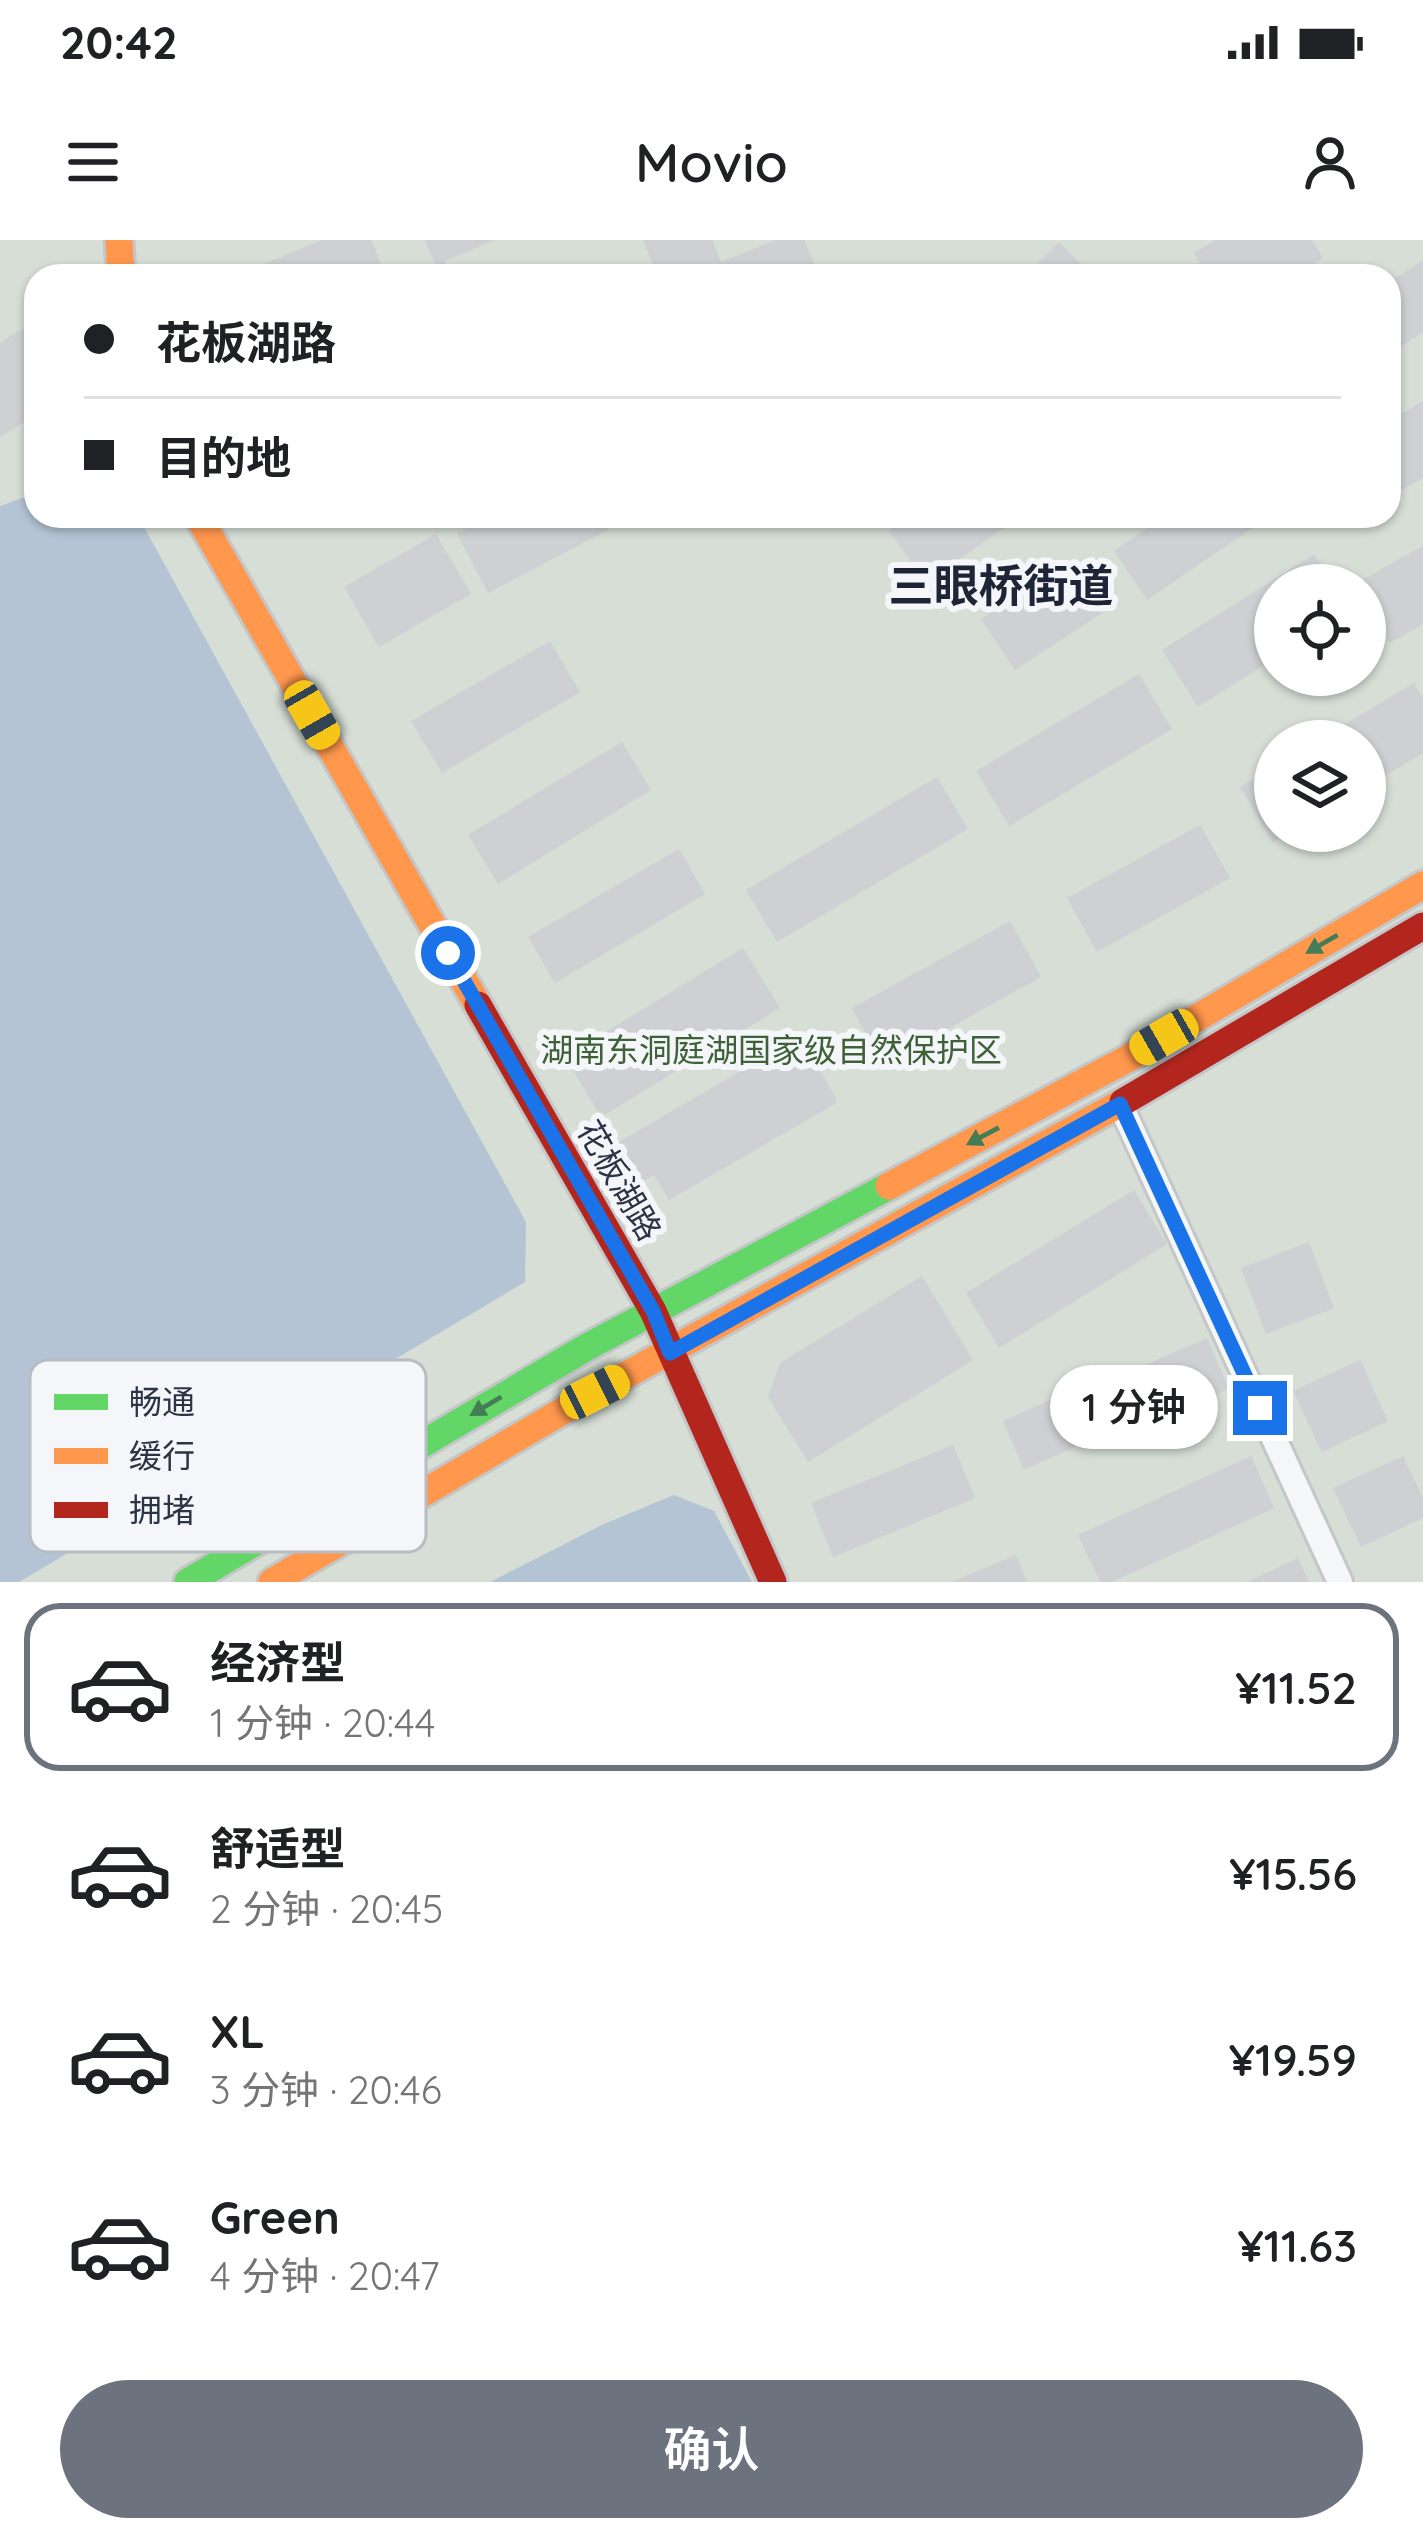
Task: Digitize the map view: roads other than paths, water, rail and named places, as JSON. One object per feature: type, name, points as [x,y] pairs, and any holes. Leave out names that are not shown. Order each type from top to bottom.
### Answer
[{"type":"main road","name":"花板湖路","points":[[205,528],[653,1311],[773,1582]]},
{"type":"main road","points":[[426,1442],[587,1347],[1127,1059],[1423,885]]},
{"type":"main road","points":[[426,1491],[595,1392],[1120,1104],[1423,926]]},
{"type":"main road","points":[[188,1582],[239,1552]]},
{"type":"main road","points":[[272,1582],[323,1552]]},
{"type":"street","points":[[1120,1104],[1340,1582]]},
{"type":"water","points":[[24,497],[24,528],[145,528],[526,1222],[525,1282],[393,1360],[30,1360],[30,1552],[70,1552],[19,1582],[0,1582],[0,506]]},
{"type":"water","points":[[674,1495],[714,1511],[752,1582],[490,1582],[604,1524]]},
{"type":"district","name":"三眼桥街道","points":[[1001,585]]},
{"type":"park label","name":"湖南东洞庭湖国家级自然保护区","points":[[771,1049]]}]
